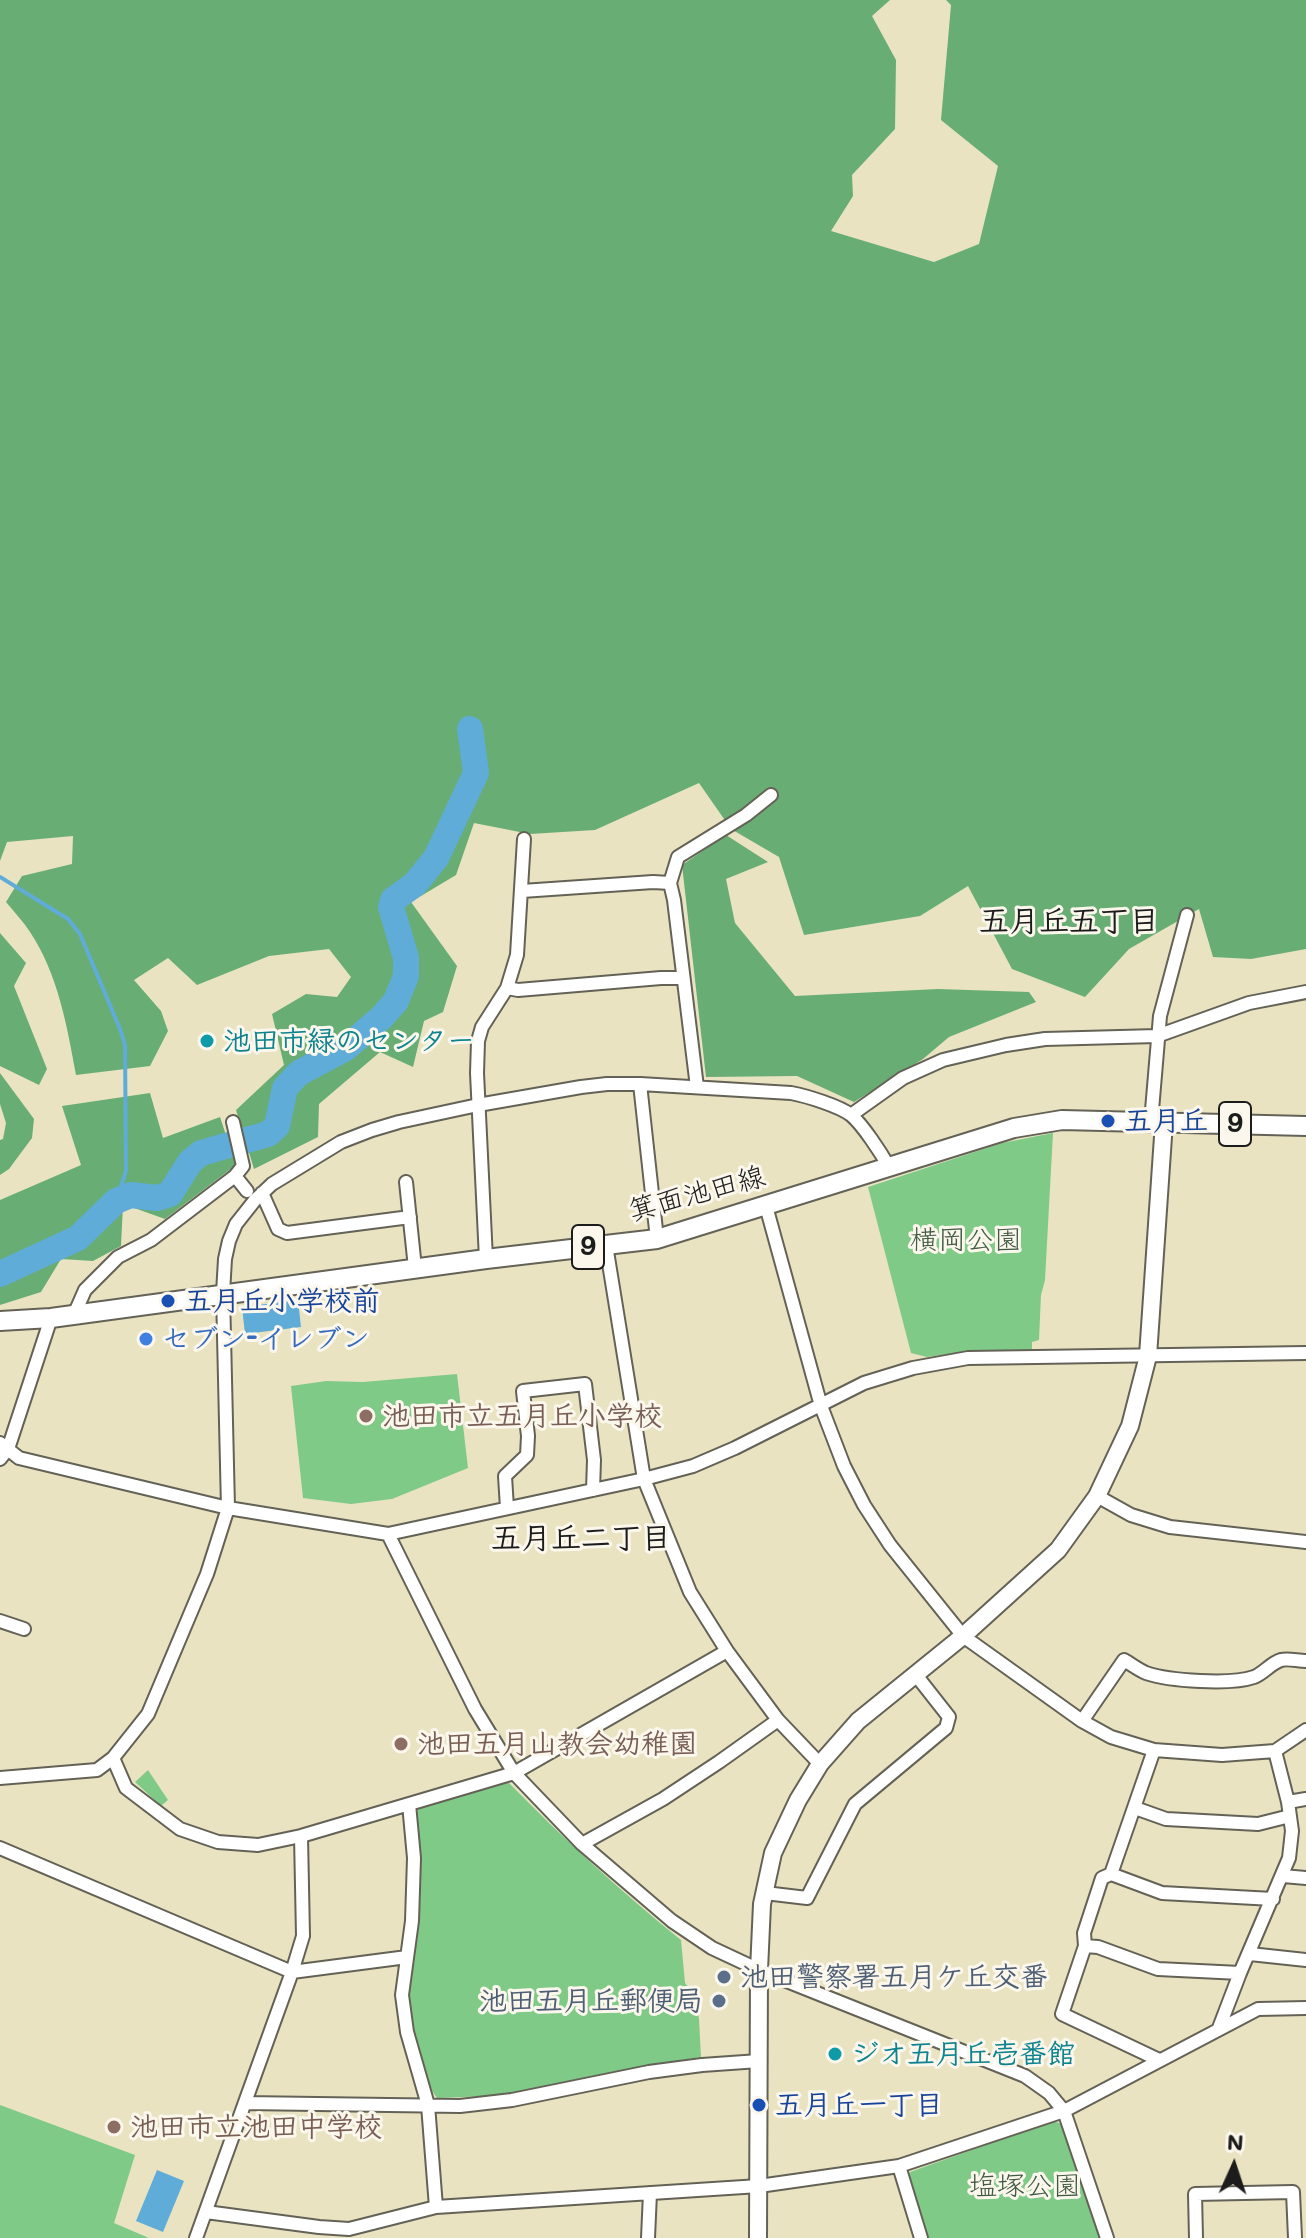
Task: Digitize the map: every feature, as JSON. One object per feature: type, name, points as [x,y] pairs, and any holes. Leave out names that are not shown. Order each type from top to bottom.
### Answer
[{"type":"main road","name":"箕面池田線","points":[[0,1321],[51,1318],[223,1293],[657,1239],[1014,1128],[1062,1120],[1306,1126]]},
{"type":"street","points":[[697,1087],[670,883],[678,857],[746,815],[771,795]]},
{"type":"street","points":[[486,1259],[478,1041],[482,1027],[507,988],[517,955],[524,839]]},
{"type":"street","points":[[522,891],[670,883]]},
{"type":"street","points":[[758,2238],[759,1970],[762,1904],[773,1853],[798,1800],[820,1764],[858,1721],[963,1636],[1058,1550],[1097,1496],[1130,1426],[1148,1356],[1158,1122],[1157,1036],[1187,915]]},
{"type":"street","points":[[507,988],[518,990],[683,978]]},
{"type":"street","points":[[851,1115],[903,1078],[943,1060],[968,1053],[1045,1039],[1157,1036],[1249,1003],[1306,992]]},
{"type":"street","points":[[640,1084],[657,1239]]},
{"type":"street","points":[[0,1778],[97,1770],[113,1758],[148,1714],[207,1574],[228,1508],[223,1293],[225,1259],[236,1224],[272,1184],[341,1142],[399,1122],[581,1087],[640,1084],[808,1096],[851,1115],[889,1167]]},
{"type":"street","points":[[74,1315],[85,1290],[118,1257],[151,1240],[235,1176],[243,1166],[233,1122]]},
{"type":"street","points":[[235,1176],[247,1191]]},
{"type":"street","points":[[406,1182],[415,1268]]},
{"type":"street","points":[[262,1193],[278,1229],[287,1233],[410,1217]]},
{"type":"street","points":[[766,1206],[821,1406],[844,1466],[890,1545],[963,1636],[1082,1721],[1111,1737],[1154,1750],[1222,1755],[1275,1751],[1306,1730]]},
{"type":"street","points":[[606,1245],[644,1479],[690,1592],[727,1651],[778,1720],[820,1764]]},
{"type":"street","points":[[51,1318],[3,1451],[19,1458],[228,1508],[388,1534],[644,1479],[707,1460],[864,1383],[913,1368],[968,1358],[1306,1353]]},
{"type":"street","points":[[507,1508],[505,1476],[527,1455],[523,1391],[585,1384],[594,1460],[593,1490]]},
{"type":"street","points":[[1097,1496],[1131,1515],[1170,1527],[1306,1542]]},
{"type":"street","points":[[388,1534],[475,1709],[514,1773],[582,1844],[672,1921],[712,1948],[759,1970],[1025,2076],[1049,2093],[1064,2111],[1107,2238]]},
{"type":"street","points":[[0,1621],[24,1629]]},
{"type":"street","points":[[113,1758],[126,1788],[180,1829],[218,1842],[258,1845],[301,1836],[514,1773],[727,1651]]},
{"type":"street","points":[[1082,1721],[1124,1660],[1145,1672],[1170,1678],[1234,1682],[1252,1678],[1277,1661],[1306,1661]]},
{"type":"street","points":[[765,1893],[807,1898],[855,1804],[946,1728],[949,1717],[916,1675]]},
{"type":"street","points":[[582,1844],[663,1799],[778,1720]]},
{"type":"street","points":[[1111,1874],[1154,1750]]},
{"type":"street","points":[[1219,2028],[1289,1858],[1292,1831],[1275,1751]]},
{"type":"street","points":[[1288,1802],[1306,1799]]},
{"type":"street","points":[[409,1804],[414,1858],[412,1921],[402,1995],[407,2032],[428,2105],[436,2207]]},
{"type":"street","points":[[1135,1808],[1166,1819],[1258,1824],[1290,1816]]},
{"type":"street","points":[[196,2238],[303,1936],[301,1836]]},
{"type":"street","points":[[0,1848],[292,1972],[407,1957]]},
{"type":"street","points":[[1159,2060],[1062,2014],[1085,1946],[1084,1933],[1102,1878],[1111,1874],[1162,1893],[1273,1899]]},
{"type":"street","points":[[1283,1876],[1306,1878]]},
{"type":"street","points":[[1085,1946],[1098,1947],[1158,1969],[1240,1973]]},
{"type":"street","points":[[1250,1954],[1306,1960]]},
{"type":"street","points":[[206,2212],[322,2233],[436,2207],[759,2186],[899,2166],[1064,2111],[1258,2009],[1306,2008]]},
{"type":"street","points":[[245,2103],[460,2106],[512,2100],[649,2072],[759,2061]]},
{"type":"street","points":[[899,2166],[921,2238]]},
{"type":"street","points":[[1196,2238],[1195,2194],[1293,2192],[1295,2238]]},
{"type":"street","points":[[648,2238],[650,2193]]},
{"type":"green space","points":[[0,0],[890,0],[872,16],[896,60],[895,129],[852,175],[853,196],[831,231],[934,262],[979,244],[998,166],[941,120],[951,5],[946,0],[1306,0],[1306,949],[1251,959],[1213,957],[1199,909],[1129,949],[1085,997],[1012,969],[968,886],[920,916],[804,935],[779,857],[731,829],[699,783],[595,830],[530,834],[474,823],[456,875],[411,902],[457,966],[443,1012],[424,1021],[413,1067],[380,1052],[319,1104],[318,1137],[254,1169],[236,1110],[284,1065],[272,1014],[306,994],[337,997],[351,977],[329,949],[269,956],[197,985],[168,958],[134,980],[161,1011],[168,1031],[150,1066],[76,1075],[65,1019],[48,965],[30,932],[6,902],[22,876],[72,864],[73,836],[7,842],[0,861]]},
{"type":"green space","points":[[726,835],[768,862],[726,879],[735,923],[795,996],[938,989],[1029,992],[1036,1002],[949,1037],[923,1059],[854,1102],[797,1076],[706,1077],[682,865]]},
{"type":"green space","points":[[0,933],[26,963],[14,986],[47,1069],[39,1085],[0,1066]]},
{"type":"green space","points":[[0,1073],[34,1119],[32,1138],[9,1169],[0,1175],[0,1140],[3,1139],[6,1123],[0,1104]]},
{"type":"green space","points":[[150,1093],[163,1138],[220,1117],[236,1165],[165,1219],[123,1204],[121,1246],[93,1261],[61,1259],[41,1292],[0,1305],[0,1200],[81,1165],[62,1106]]},
{"type":"green space","name":"横岡公園","points":[[1053,1133],[1045,1280],[1041,1295],[1039,1340],[1032,1342],[1032,1351],[978,1350],[927,1357],[911,1353],[868,1187],[1002,1143]]},
{"type":"green space","points":[[457,1374],[468,1468],[392,1499],[351,1504],[303,1498],[291,1386],[326,1381],[363,1382]]},
{"type":"green space","points":[[148,1770],[168,1800],[161,1806],[135,1782]]},
{"type":"green space","points":[[508,1782],[592,1864],[681,1940],[685,1983],[695,1995],[701,2057],[490,2096],[437,2098],[432,2091],[413,2032],[408,1995],[419,1921],[420,1857],[416,1813],[420,1807]]},
{"type":"green space","points":[[0,2105],[135,2155],[114,2223],[149,2238],[0,2238]]},
{"type":"green space","name":"塩塚公園","points":[[1053,2121],[1062,2124],[1101,2238],[928,2238],[908,2178],[910,2172]]},
{"type":"water","points":[[298,1300],[301,1327],[245,1334],[242,1307]]},
{"type":"water","points":[[157,2170],[184,2181],[163,2232],[136,2221]]},
{"type":"waterway","points":[[0,1274],[78,1238],[116,1201],[131,1195],[157,1198],[170,1194],[190,1162],[201,1153],[268,1134],[277,1126],[285,1088],[299,1073],[346,1048],[396,1001],[406,976],[406,958],[391,907],[393,900],[415,884],[436,858],[476,773],[470,729]]},
{"type":"waterway","points":[[0,877],[68,919],[80,934],[120,1029],[125,1045],[126,1171],[116,1201]]},
{"type":"place","name":"池田市緑のセンター","points":[[207,1041]]},
{"type":"place","name":"五月丘","points":[[1108,1121]]},
{"type":"place","name":"五月丘小学校前","points":[[168,1301]]},
{"type":"place","name":"セブン-イレブン","points":[[146,1339]]},
{"type":"place","name":"池田市立五月丘小学校","points":[[366,1416]]},
{"type":"place","name":"池田五月山教会幼稚園","points":[[401,1744]]},
{"type":"place","name":"池田警察署五月ケ丘交番","points":[[724,1977]]},
{"type":"place","name":"池田五月丘郵便局","points":[[719,2001]]},
{"type":"place","name":"ジオ五月丘壱番館","points":[[835,2054]]},
{"type":"place","name":"五月丘一丁目","points":[[759,2105]]},
{"type":"place","name":"池田市立池田中学校","points":[[114,2127]]},
{"type":"district","name":"五月丘五丁目","points":[[1069,922]]},
{"type":"district","name":"五月丘二丁目","points":[[581,1539]]}]
